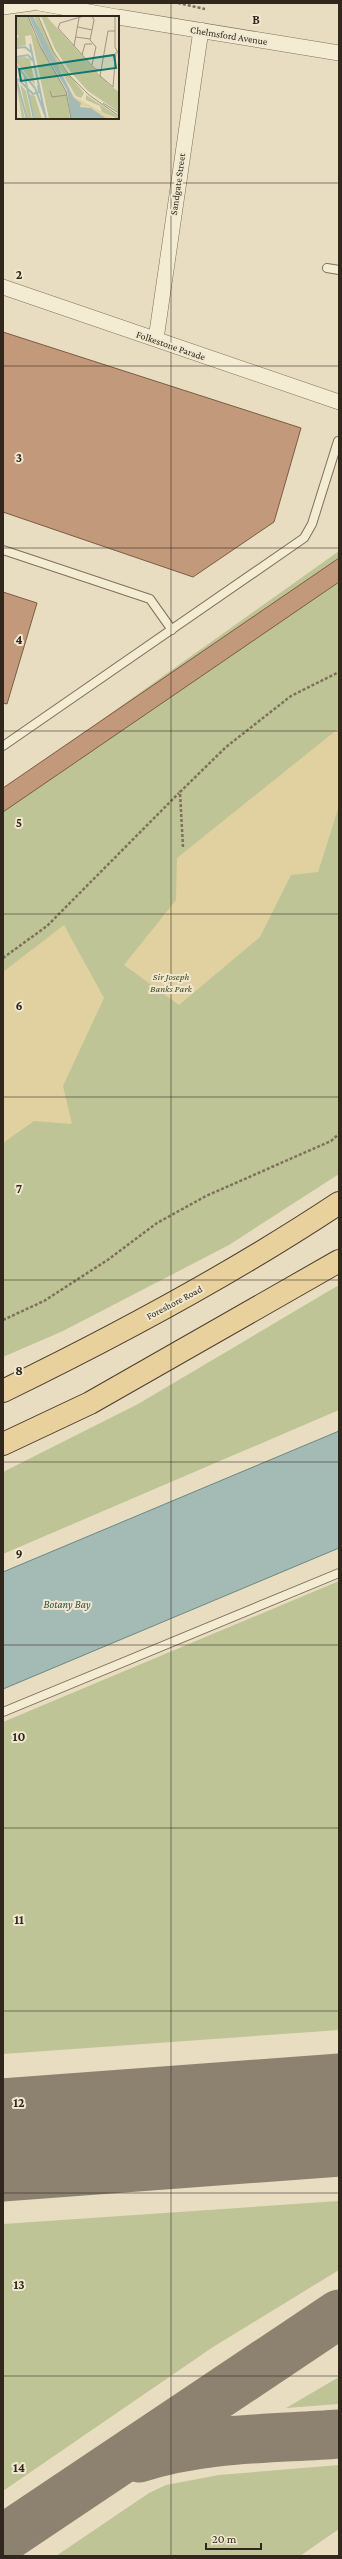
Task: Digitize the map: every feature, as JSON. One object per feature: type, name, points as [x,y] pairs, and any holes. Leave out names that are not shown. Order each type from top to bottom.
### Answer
[{"type":"main road","name":"Foreshore Road","points":[[3,1391],[67,1360],[226,1273],[339,1204]]},
{"type":"main road","points":[[3,1444],[90,1403],[339,1260]]},
{"type":"street","points":[[3,7],[32,3]]},
{"type":"street","name":"Chelmsford Avenue","points":[[39,3],[111,16]]},
{"type":"street","name":"Chelmsford Avenue","points":[[119,17],[339,53]]},
{"type":"street","name":"Sandgate Street","points":[[156,339],[201,30]]},
{"type":"street","name":"Folkestone Parade","points":[[3,287],[339,402]]},
{"type":"lane","points":[[327,268],[339,270]]},
{"type":"lane","points":[[3,746],[304,538],[312,524],[338,441]]},
{"type":"lane","points":[[3,550],[150,599],[172,630]]},
{"type":"lane","points":[[3,1712],[339,1573]]},
{"type":"path","points":[[178,3],[205,9]]},
{"type":"path","points":[[3,958],[47,926],[226,747],[291,696],[339,672]]},
{"type":"path","points":[[180,792],[183,847]]},
{"type":"path","points":[[3,1320],[44,1301],[109,1259],[157,1223],[206,1196],[331,1141],[339,1134]]},
{"type":"green space","name":"Sir Joseph Banks Park","points":[[339,551],[339,1174],[229,1245],[63,1331],[3,1357],[3,790]]},
{"type":"green space","points":[[339,1285],[339,1410],[3,1554],[3,1472],[138,1404]]},
{"type":"green space","points":[[339,1581],[339,2030],[3,2054],[3,1722]]},
{"type":"green space","points":[[339,2201],[339,2270],[213,2347],[3,2491],[3,2224]]},
{"type":"green space","points":[[339,2377],[339,2404],[286,2408]]},
{"type":"green space","points":[[339,2465],[339,2529],[300,2556],[56,2556],[149,2493],[166,2485],[219,2475]]},
{"type":"sand","points":[[339,728],[339,806],[318,872],[291,875],[260,937],[179,1005],[124,965],[176,900],[177,858]]},
{"type":"sand","points":[[64,925],[104,998],[63,1086],[72,1124],[34,1121],[3,1143],[3,972]]},
{"type":"water","name":"Botany Bay","points":[[339,1431],[339,1548],[3,1689],[3,1572]]},
{"type":"building","points":[[3,332],[301,428],[274,522],[193,577],[3,512]]},
{"type":"building","points":[[339,558],[339,582],[3,812],[3,788]]},
{"type":"building","points":[[3,592],[37,603],[7,704],[3,703]]},
{"type":"taxiway","points":[[3,2539],[339,2314]]},
{"type":"taxiway","points":[[139,2458],[163,2451],[213,2442],[339,2434]]},
{"type":"runway","points":[[3,2140],[339,2115]]}]
